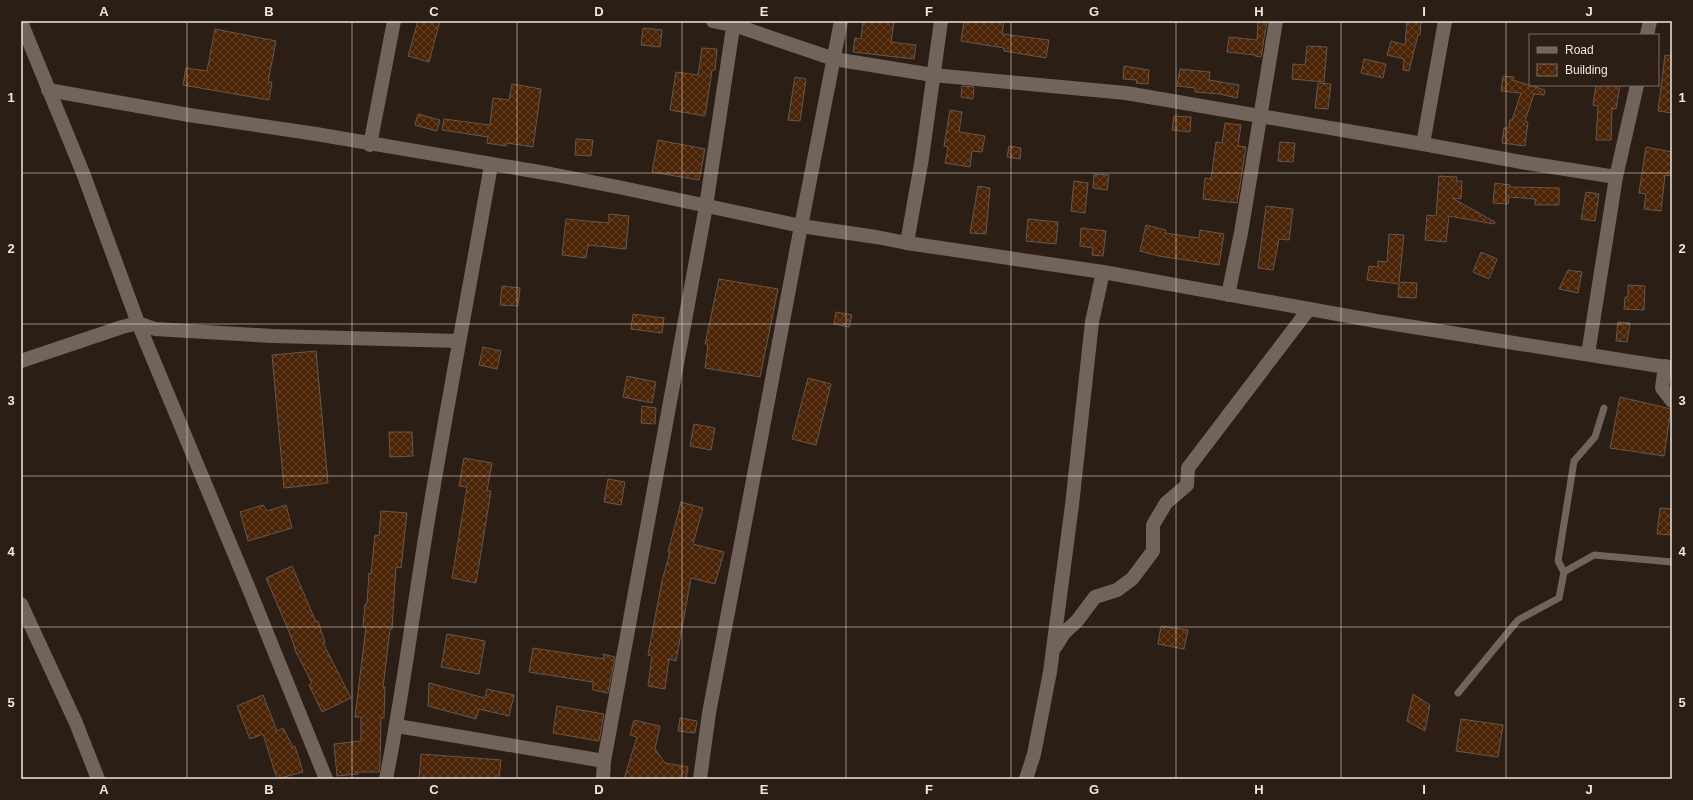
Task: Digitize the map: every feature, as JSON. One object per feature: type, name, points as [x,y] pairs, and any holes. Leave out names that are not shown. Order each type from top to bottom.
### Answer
[{"type":"street","points":[[370,145],[394,21]]},
{"type":"street","points":[[713,21],[734,23],[834,59],[933,75],[1126,93],[1527,163],[1616,177]]},
{"type":"street","points":[[700,779],[709,713],[841,21]]},
{"type":"street","points":[[907,243],[922,158],[941,21]]},
{"type":"street","points":[[1228,295],[1241,233],[1276,21]]},
{"type":"street","points":[[1423,144],[1445,21]]},
{"type":"street","points":[[1647,34],[1650,21]]},
{"type":"street","points":[[21,22],[83,173],[138,323],[249,589],[326,779]]},
{"type":"street","points":[[603,779],[604,761],[706,206],[734,23]]},
{"type":"street","points":[[1588,354],[1616,177],[1636,86]]},
{"type":"street","points":[[48,90],[609,185],[801,226],[876,236],[907,243],[1103,272],[1376,321],[1668,367],[1662,388],[1672,401]]},
{"type":"street","points":[[386,779],[397,726],[427,526],[491,165]]},
{"type":"street","points":[[1026,779],[1034,754],[1044,711],[1072,504],[1092,322],[1103,272]]},
{"type":"street","points":[[1053,651],[1064,633],[1077,621],[1095,597],[1117,590],[1132,579],[1153,551],[1153,525],[1166,503],[1187,485],[1188,468],[1309,309]]},
{"type":"street","points":[[21,361],[138,323],[155,329],[265,335],[459,342]]},
{"type":"street","points":[[21,604],[76,723],[98,779]]},
{"type":"street","points":[[397,726],[604,761]]},
{"type":"lane","points":[[1458,693],[1518,620],[1559,598],[1564,572],[1558,561],[1574,461],[1595,436],[1604,408]]},
{"type":"lane","points":[[1564,572],[1594,555],[1672,562]]},
{"type":"building","points":[[418,21],[440,21],[429,62],[408,56]]},
{"type":"building","points":[[863,21],[894,21],[891,42],[916,45],[914,59],[853,52],[855,38],[861,39]]},
{"type":"building","points":[[964,21],[1004,21],[1002,34],[1049,40],[1046,58],[1004,51],[1004,48],[961,41]]},
{"type":"building","points":[[1258,21],[1267,21],[1261,57],[1227,52],[1229,37],[1257,40]]},
{"type":"building","points":[[1407,21],[1421,22],[1420,35],[1418,35],[1409,71],[1403,70],[1404,59],[1387,55],[1391,41],[1405,45]]},
{"type":"building","points":[[643,28],[662,30],[660,47],[641,45]]},
{"type":"building","points":[[215,29],[276,41],[268,82],[272,82],[269,100],[183,85],[186,68],[207,71]]},
{"type":"building","points":[[1307,46],[1327,47],[1324,82],[1292,79],[1293,64],[1305,65]]},
{"type":"building","points":[[702,48],[717,49],[715,70],[712,70],[705,116],[670,110],[676,72],[698,75]]},
{"type":"building","points":[[1665,55],[1672,56],[1672,113],[1658,111]]},
{"type":"building","points":[[1364,59],[1386,64],[1383,78],[1361,73]]},
{"type":"building","points":[[1124,66],[1149,70],[1148,84],[1136,83],[1137,80],[1123,79]]},
{"type":"building","points":[[1180,69],[1210,72],[1209,80],[1239,85],[1237,98],[1220,94],[1195,92],[1195,88],[1177,86]]},
{"type":"building","points":[[1503,76],[1514,77],[1513,80],[1545,90],[1544,95],[1534,94],[1525,121],[1528,122],[1525,146],[1502,143],[1504,128],[1509,128],[1510,120],[1512,120],[1521,93],[1501,91]]},
{"type":"building","points":[[795,77],[806,79],[800,121],[788,120]]},
{"type":"building","points":[[1318,83],[1331,84],[1328,109],[1315,108]]},
{"type":"building","points":[[512,84],[541,89],[533,147],[507,143],[506,146],[487,143],[488,137],[442,130],[444,119],[490,125],[493,98],[509,100]]},
{"type":"building","points":[[962,86],[974,87],[973,99],[961,97]]},
{"type":"building","points":[[1596,86],[1620,86],[1616,109],[1612,108],[1611,140],[1596,140],[1598,106],[1593,105]]},
{"type":"building","points":[[950,110],[962,112],[959,132],[985,136],[982,152],[972,151],[970,167],[945,163],[948,147],[944,146]]},
{"type":"building","points":[[418,114],[440,120],[437,131],[415,125]]},
{"type":"building","points":[[1174,116],[1191,117],[1190,132],[1172,130]]},
{"type":"building","points":[[1225,123],[1241,125],[1238,146],[1246,147],[1237,203],[1203,199],[1205,178],[1211,179],[1216,142],[1222,143]]},
{"type":"building","points":[[576,139],[593,140],[591,156],[575,155]]},
{"type":"building","points":[[658,140],[705,149],[699,180],[652,172]]},
{"type":"building","points":[[1280,142],[1295,143],[1293,162],[1278,161]]},
{"type":"building","points":[[1009,146],[1021,148],[1020,159],[1007,157]]},
{"type":"building","points":[[1646,147],[1672,152],[1672,176],[1665,175],[1661,211],[1644,209],[1646,194],[1639,193]]},
{"type":"building","points":[[1094,174],[1109,175],[1107,190],[1093,188]]},
{"type":"building","points":[[1439,176],[1457,177],[1456,181],[1462,181],[1461,199],[1452,198],[1495,222],[1494,224],[1449,216],[1446,242],[1425,240],[1427,215],[1436,216]]},
{"type":"building","points":[[1074,181],[1088,183],[1085,213],[1071,211]]},
{"type":"building","points":[[1495,183],[1510,185],[1510,187],[1559,188],[1559,205],[1535,205],[1535,199],[1509,197],[1508,204],[1493,203]]},
{"type":"building","points":[[978,186],[990,188],[986,234],[970,233]]},
{"type":"building","points":[[1586,192],[1599,194],[1595,221],[1581,219]]},
{"type":"building","points":[[1266,206],[1293,209],[1289,240],[1279,239],[1273,270],[1258,268]]},
{"type":"building","points":[[609,214],[629,216],[626,249],[588,245],[586,258],[562,255],[566,219],[609,223]]},
{"type":"building","points":[[1028,219],[1058,222],[1056,244],[1026,241]]},
{"type":"building","points":[[1146,225],[1166,230],[1165,233],[1199,238],[1200,230],[1224,234],[1219,265],[1159,256],[1140,251]]},
{"type":"building","points":[[1081,228],[1106,231],[1103,256],[1092,255],[1093,248],[1080,246]]},
{"type":"building","points":[[1389,234],[1404,235],[1399,282],[1417,283],[1416,298],[1398,297],[1399,284],[1367,280],[1369,266],[1378,267],[1378,261],[1387,262]]},
{"type":"building","points":[[1481,252],[1497,259],[1489,279],[1473,272]]},
{"type":"building","points":[[1568,270],[1582,272],[1578,293],[1559,289]]},
{"type":"building","points":[[719,279],[778,289],[760,377],[705,368],[708,344],[705,344]]},
{"type":"building","points":[[1628,285],[1645,286],[1644,310],[1624,309],[1625,297],[1628,297]]},
{"type":"building","points":[[502,286],[520,288],[518,306],[500,305]]},
{"type":"building","points":[[836,312],[852,315],[849,327],[834,324]]},
{"type":"building","points":[[633,314],[664,318],[662,333],[631,329]]},
{"type":"building","points":[[1618,322],[1630,323],[1627,342],[1616,341]]},
{"type":"building","points":[[483,347],[501,351],[497,369],[479,365]]},
{"type":"building","points":[[316,351],[328,483],[284,488],[272,355]]},
{"type":"building","points":[[627,376],[656,382],[652,403],[623,397]]},
{"type":"building","points":[[808,378],[831,384],[816,445],[792,439]]},
{"type":"building","points":[[1620,397],[1671,409],[1664,456],[1610,448]]},
{"type":"building","points":[[642,406],[656,408],[655,424],[641,423]]},
{"type":"building","points":[[694,424],[715,428],[711,450],[690,446]]},
{"type":"building","points":[[389,432],[412,432],[413,456],[390,457]]},
{"type":"building","points":[[464,458],[492,463],[487,491],[491,491],[476,583],[452,578],[467,487],[459,486]]},
{"type":"building","points":[[608,479],[625,482],[621,505],[604,502]]},
{"type":"building","points":[[681,502],[703,508],[693,544],[724,552],[715,584],[691,578],[676,661],[669,659],[665,689],[648,686],[652,656],[648,655],[662,581],[670,552],[668,552]]},
{"type":"building","points":[[263,505],[267,511],[286,505],[292,528],[248,541],[240,512]]},
{"type":"building","points":[[1660,508],[1672,509],[1672,535],[1657,534]]},
{"type":"building","points":[[381,511],[407,513],[401,568],[396,567],[392,629],[390,629],[383,688],[385,687],[384,718],[381,718],[380,766],[379,772],[358,772],[358,774],[337,776],[334,744],[361,741],[361,717],[355,717],[366,627],[363,627],[365,604],[367,604],[369,573],[371,574],[375,535],[379,536]]},
{"type":"building","points":[[292,566],[316,622],[318,621],[325,643],[323,643],[351,698],[322,712],[309,685],[312,683],[296,652],[290,634],[266,578]]},
{"type":"building","points":[[1161,626],[1188,630],[1184,649],[1158,644]]},
{"type":"building","points":[[447,634],[485,641],[479,674],[441,667]]},
{"type":"building","points":[[533,648],[604,659],[603,654],[615,657],[608,693],[593,690],[593,682],[529,672]]},
{"type":"building","points":[[429,683],[485,698],[487,689],[514,695],[509,716],[479,709],[476,719],[428,706]]},
{"type":"building","points":[[1413,694],[1430,705],[1425,731],[1407,721]]},
{"type":"building","points":[[263,695],[277,731],[283,728],[293,747],[295,746],[303,772],[277,779],[263,734],[250,739],[237,706]]},
{"type":"building","points":[[557,706],[604,714],[599,741],[553,733]]},
{"type":"building","points":[[680,718],[697,721],[695,733],[678,731]]},
{"type":"building","points":[[1461,719],[1503,725],[1498,757],[1456,751]]},
{"type":"building","points":[[634,720],[660,726],[655,749],[665,763],[688,767],[686,779],[624,779],[637,737],[630,735]]},
{"type":"building","points":[[421,754],[501,760],[499,779],[419,778]]}]
